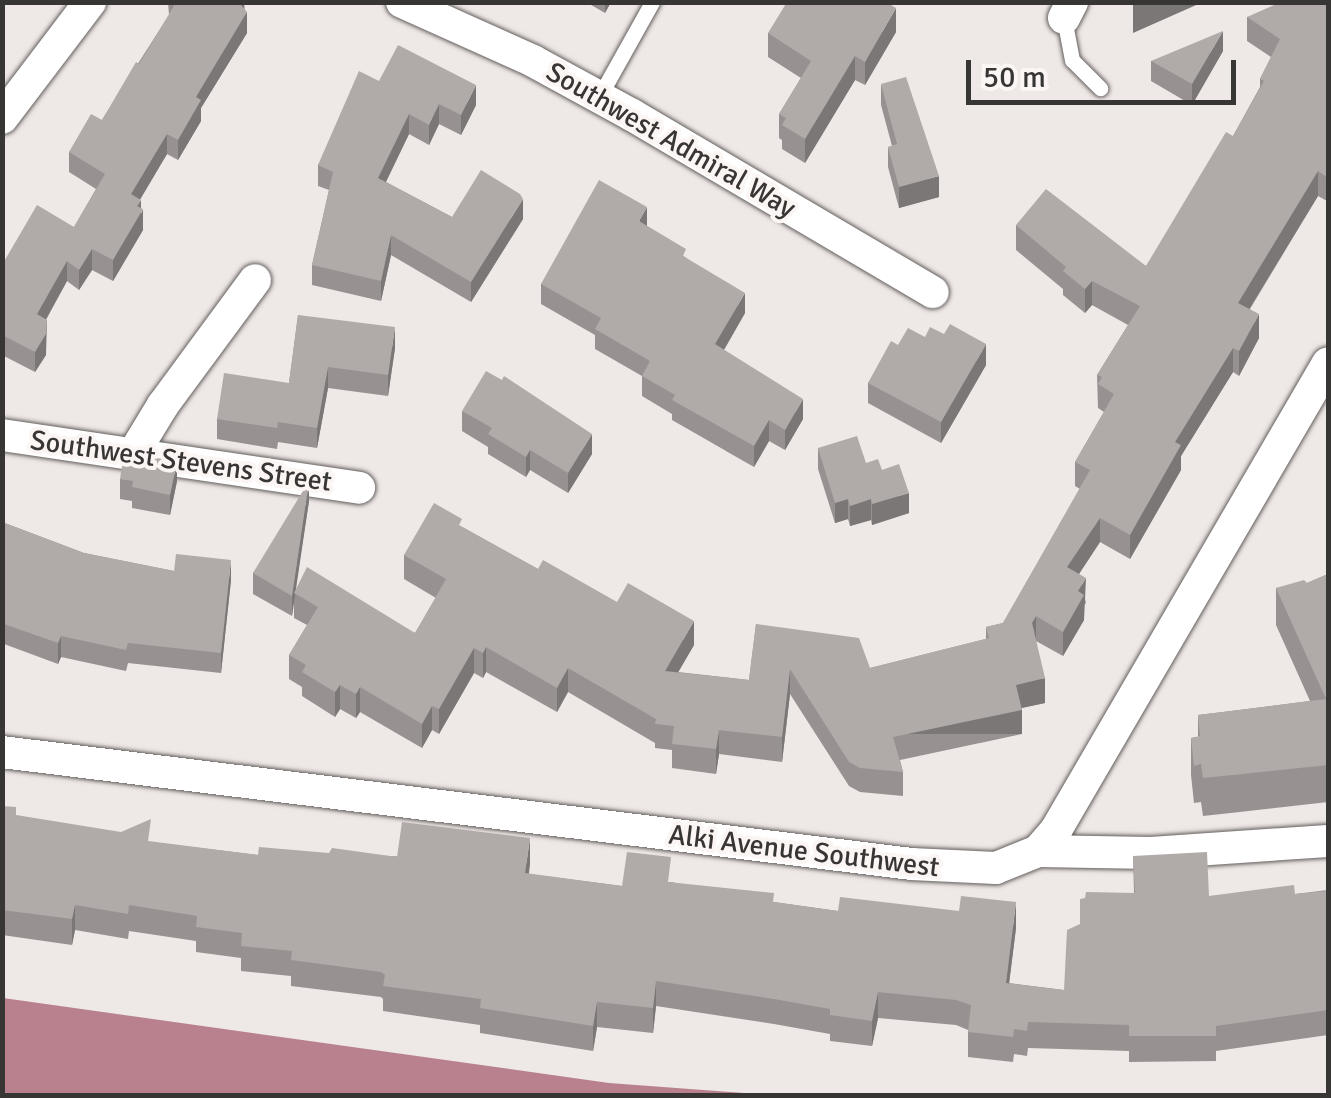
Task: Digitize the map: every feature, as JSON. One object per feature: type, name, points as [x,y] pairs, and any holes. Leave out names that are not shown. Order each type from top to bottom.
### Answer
[{"type":"street","points":[[2,118],[90,2]]},
{"type":"street","name":"Southwest Admiral Way","points":[[404,3],[533,61],[599,97],[933,292]]},
{"type":"street","points":[[135,452],[163,405],[254,280]]},
{"type":"street","points":[[1038,851],[1083,787],[1328,364]]},
{"type":"street","name":"Southwest Stevens Street","points":[[2,435],[360,488]]},
{"type":"street","name":"Alki Avenue Southwest","points":[[2,752],[951,869],[996,868],[1038,851]]},
{"type":"street","points":[[1038,851],[1150,852],[1328,841]]},
{"type":"lane","points":[[599,97],[652,2]]},
{"type":"lane","points":[[1068,10],[1072,60],[1100,88]]},
{"type":"shaded area","points":[[3,998],[609,1083],[772,1095],[3,1095]]},
{"type":"building","points":[[169,2],[241,2],[247,12],[196,97],[201,100],[178,140],[167,134],[131,194],[141,200],[137,206],[143,209],[113,260],[92,249],[79,270],[67,261],[37,314],[47,320],[46,334],[35,352],[2,335],[2,265],[37,205],[74,227],[105,174],[69,152],[91,114],[102,120],[174,6]]},
{"type":"building","points":[[787,2],[886,2],[896,8],[865,62],[855,56],[805,139],[782,125],[786,118],[779,114],[811,61],[768,33]]},
{"type":"building","points":[[1281,2],[1328,4],[1327,177],[1318,171],[1238,303],[1259,314],[1239,351],[1233,348],[1175,442],[1181,445],[1130,535],[1100,518],[1067,567],[1086,578],[1078,591],[1084,595],[1063,632],[1036,616],[1032,623],[1045,678],[1016,685],[1022,710],[893,737],[903,772],[860,768],[849,762],[790,669],[782,737],[719,730],[716,749],[672,744],[674,726],[655,724],[656,719],[568,668],[557,688],[486,647],[483,653],[474,648],[439,709],[432,706],[422,724],[360,687],[356,694],[340,685],[335,692],[302,672],[306,665],[289,655],[318,607],[294,593],[307,567],[415,633],[446,579],[404,555],[434,503],[462,519],[459,525],[538,569],[543,560],[617,602],[628,583],[694,621],[665,671],[749,680],[756,624],[859,638],[870,668],[989,638],[986,627],[1003,623],[1090,470],[1075,462],[1114,394],[1098,384],[1102,377],[1097,375],[1140,306],[1092,281],[1085,289],[1063,271],[1066,267],[1016,225],[1046,189],[1146,266],[1226,132],[1233,136],[1264,81],[1260,79],[1280,39],[1247,17]]},
{"type":"building","points":[[1223,31],[1192,84],[1151,61]]},
{"type":"building","points":[[398,45],[476,85],[461,115],[439,104],[429,125],[409,114],[378,178],[452,217],[481,170],[523,199],[471,282],[391,235],[381,281],[312,265],[333,172],[318,165],[359,71],[379,81]]},
{"type":"building","points":[[906,77],[939,176],[899,187],[888,147],[897,144],[881,84]]},
{"type":"building","points":[[599,180],[647,207],[639,221],[686,249],[683,256],[745,293],[715,344],[803,399],[785,430],[769,420],[754,446],[672,400],[675,395],[642,376],[650,361],[595,329],[601,318],[541,284]]},
{"type":"building","points":[[298,315],[395,327],[388,375],[328,367],[317,428],[278,422],[277,428],[217,419],[224,373],[289,383]]},
{"type":"building","points":[[950,324],[986,344],[941,422],[868,383],[891,341],[898,345],[908,328],[925,337],[930,327],[944,334]]},
{"type":"building","points":[[486,371],[502,380],[504,376],[592,434],[568,473],[530,450],[526,457],[488,434],[492,428],[462,411]]},
{"type":"building","points":[[857,436],[866,463],[878,459],[882,470],[899,464],[909,493],[872,504],[871,499],[850,506],[848,499],[835,503],[818,448]]},
{"type":"building","points":[[124,453],[177,461],[170,495],[132,487],[133,481],[120,479]]},
{"type":"building","points":[[309,481],[292,596],[253,573]]},
{"type":"building","points":[[2,522],[84,553],[174,571],[176,554],[231,560],[221,653],[128,643],[126,650],[61,636],[58,643],[4,624],[2,636]]},
{"type":"building","points":[[1328,574],[1328,765],[1203,778],[1201,764],[1194,766],[1191,738],[1200,736],[1198,715],[1326,699],[1276,588],[1304,580],[1307,583]]},
{"type":"building","points":[[2,806],[16,807],[16,815],[121,832],[151,819],[148,841],[258,855],[259,847],[329,853],[332,848],[397,857],[402,822],[530,838],[525,873],[622,886],[627,852],[671,857],[668,882],[774,893],[773,902],[838,911],[840,897],[959,911],[961,896],[1016,902],[1006,983],[1064,990],[1067,930],[1080,924],[1080,899],[1085,898],[1086,892],[1135,893],[1133,856],[1207,852],[1209,896],[1294,885],[1295,894],[1328,891],[1328,1010],[1216,1026],[1216,1036],[1129,1036],[1129,1025],[1028,1022],[1027,1031],[1014,1029],[1013,1037],[968,1032],[971,1005],[956,1000],[878,992],[872,1021],[830,1015],[830,1009],[656,981],[653,1008],[597,1002],[593,1026],[480,1008],[481,999],[383,986],[385,975],[381,972],[291,960],[292,951],[241,946],[242,933],[196,927],[197,916],[129,905],[128,914],[75,905],[72,919],[2,910]]}]
